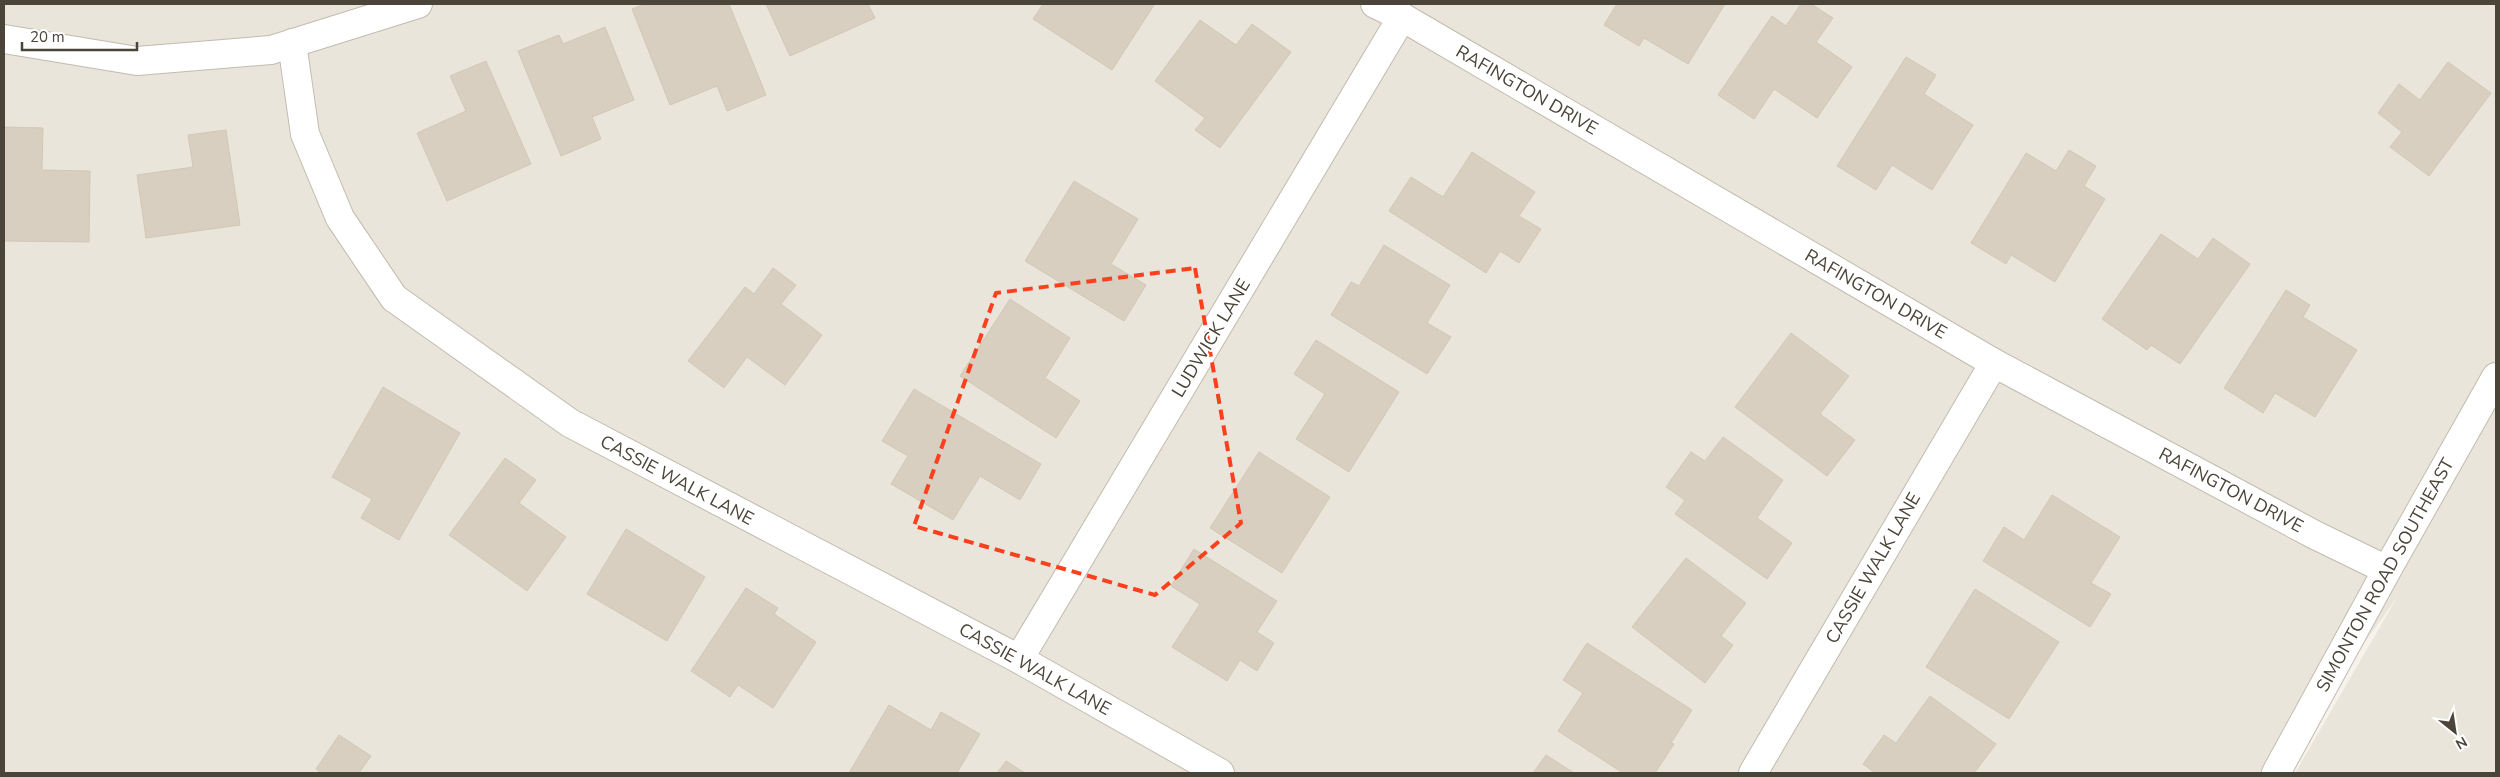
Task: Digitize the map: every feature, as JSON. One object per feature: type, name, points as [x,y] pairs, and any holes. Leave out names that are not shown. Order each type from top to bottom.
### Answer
[{"type":"street","points":[[4,39],[138,60],[271,50],[418,4]]},
{"type":"street","name":"RAFINGTON DRIVE","points":[[1374,4],[1402,17],[1994,363],[2313,534],[2387,570]]},
{"type":"street","name":"LUDWICK LANE","points":[[1020,659],[1402,17]]},
{"type":"street","name":"CASSIE WALK LANE","points":[[292,43],[306,134],[340,218],[394,298],[570,424],[1020,659],[1220,773]]},
{"type":"street","name":"CASSIE WALK LANE","points":[[1753,773],[1994,363]]},
{"type":"street","name":"SIMONTON ROAD SOUTHEAST","points":[[2276,773],[2387,570],[2496,378]]},
{"type":"highlighted area","points":[[1195,268],[1241,523],[1155,595],[914,526],[996,293]]},
{"type":"shaded area","points":[[4,4],[2496,4],[2496,773],[2295,773],[2398,596],[2271,773],[4,773]]},
{"type":"building","points":[[645,4],[729,4],[766,95],[727,111],[717,86],[670,105],[632,9]]},
{"type":"building","points":[[766,4],[868,4],[875,18],[790,56]]},
{"type":"building","points":[[1043,4],[1154,5],[1112,70],[1033,19]]},
{"type":"building","points":[[1617,4],[1725,4],[1688,64],[1644,38],[1639,46],[1604,25]]},
{"type":"building","points":[[1801,4],[1811,4],[1833,18],[1816,42],[1852,67],[1817,118],[1774,89],[1754,119],[1718,95],[1772,16],[1786,26]]},
{"type":"building","points":[[1200,20],[1236,45],[1252,24],[1291,52],[1220,148],[1195,130],[1205,118],[1155,81]]},
{"type":"building","points":[[605,27],[634,100],[592,117],[601,139],[561,156],[518,51],[559,35],[563,44]]},
{"type":"building","points":[[1906,57],[1936,75],[1924,94],[1973,125],[1932,190],[1892,165],[1876,190],[1837,166]]},
{"type":"building","points":[[486,61],[531,164],[447,201],[417,133],[466,111],[450,76]]},
{"type":"building","points":[[2448,62],[2491,93],[2429,176],[2390,147],[2402,132],[2378,113],[2399,84],[2420,100]]},
{"type":"building","points":[[4,127],[43,128],[42,170],[90,171],[89,242],[4,241]]},
{"type":"building","points":[[226,130],[240,225],[146,238],[137,175],[193,167],[188,135]]},
{"type":"building","points":[[2069,150],[2096,166],[2084,186],[2105,199],[2055,282],[2011,255],[2006,264],[1971,243],[2026,153],[2056,171]]},
{"type":"building","points":[[1472,152],[1535,192],[1519,216],[1541,229],[1519,263],[1500,251],[1486,273],[1389,211],[1411,177],[1443,197]]},
{"type":"building","points":[[1074,181],[1138,219],[1111,264],[1146,285],[1124,321],[1025,261]]},
{"type":"building","points":[[2161,234],[2198,259],[2213,238],[2250,264],[2180,364],[2151,345],[2147,350],[2102,319]]},
{"type":"building","points":[[1384,245],[1450,285],[1427,323],[1451,337],[1427,374],[1331,315],[1351,282],[1359,286]]},
{"type":"building","points":[[773,268],[796,285],[781,304],[822,335],[785,385],[747,357],[724,388],[688,361],[745,287],[754,294]]},
{"type":"building","points":[[2286,290],[2310,305],[2303,317],[2357,350],[2315,417],[2275,393],[2263,413],[2224,388]]},
{"type":"building","points":[[1010,299],[1070,338],[1045,378],[1080,401],[1056,438],[960,376]]},
{"type":"building","points":[[1791,333],[1849,376],[1820,414],[1855,440],[1827,476],[1735,407]]},
{"type":"building","points":[[1316,340],[1399,392],[1349,472],[1296,439],[1325,394],[1294,374]]},
{"type":"building","points":[[383,387],[460,433],[399,540],[361,518],[372,499],[332,477]]},
{"type":"building","points":[[914,389],[1041,464],[1020,500],[980,476],[953,520],[891,484],[908,456],[882,441]]},
{"type":"building","points":[[1723,437],[1783,480],[1757,518],[1792,543],[1767,579],[1675,514],[1685,500],[1666,487],[1691,452],[1705,461]]},
{"type":"building","points":[[1259,452],[1330,497],[1282,573],[1210,528]]},
{"type":"building","points":[[505,458],[536,480],[519,503],[566,537],[527,591],[449,535]]},
{"type":"building","points":[[2052,495],[2120,537],[2091,583],[2111,594],[2090,627],[1983,561],[2004,527],[2024,540]]},
{"type":"building","points":[[626,529],[705,577],[667,641],[587,594]]},
{"type":"building","points":[[1194,549],[1277,601],[1257,632],[1274,643],[1257,671],[1240,660],[1227,681],[1172,647],[1200,604],[1171,586]]},
{"type":"building","points":[[1686,558],[1746,603],[1721,636],[1733,645],[1705,683],[1632,627]]},
{"type":"building","points":[[746,588],[778,608],[774,614],[816,642],[773,708],[738,685],[730,697],[691,671]]},
{"type":"building","points":[[1975,589],[2059,642],[2009,719],[1926,667]]},
{"type":"building","points":[[1587,643],[1692,710],[1671,743],[1674,744],[1655,773],[1623,773],[1558,731],[1583,693],[1563,680]]},
{"type":"building","points":[[1930,696],[1996,744],[1974,773],[1875,773],[1863,764],[1884,735],[1896,743]]},
{"type":"building","points":[[889,705],[931,730],[941,712],[980,734],[957,773],[849,773]]},
{"type":"building","points":[[339,735],[371,756],[359,773],[321,773],[316,769]]},
{"type":"building","points":[[1546,755],[1574,773],[1533,773]]},
{"type":"building","points":[[1006,761],[1025,773],[997,773]]}]
